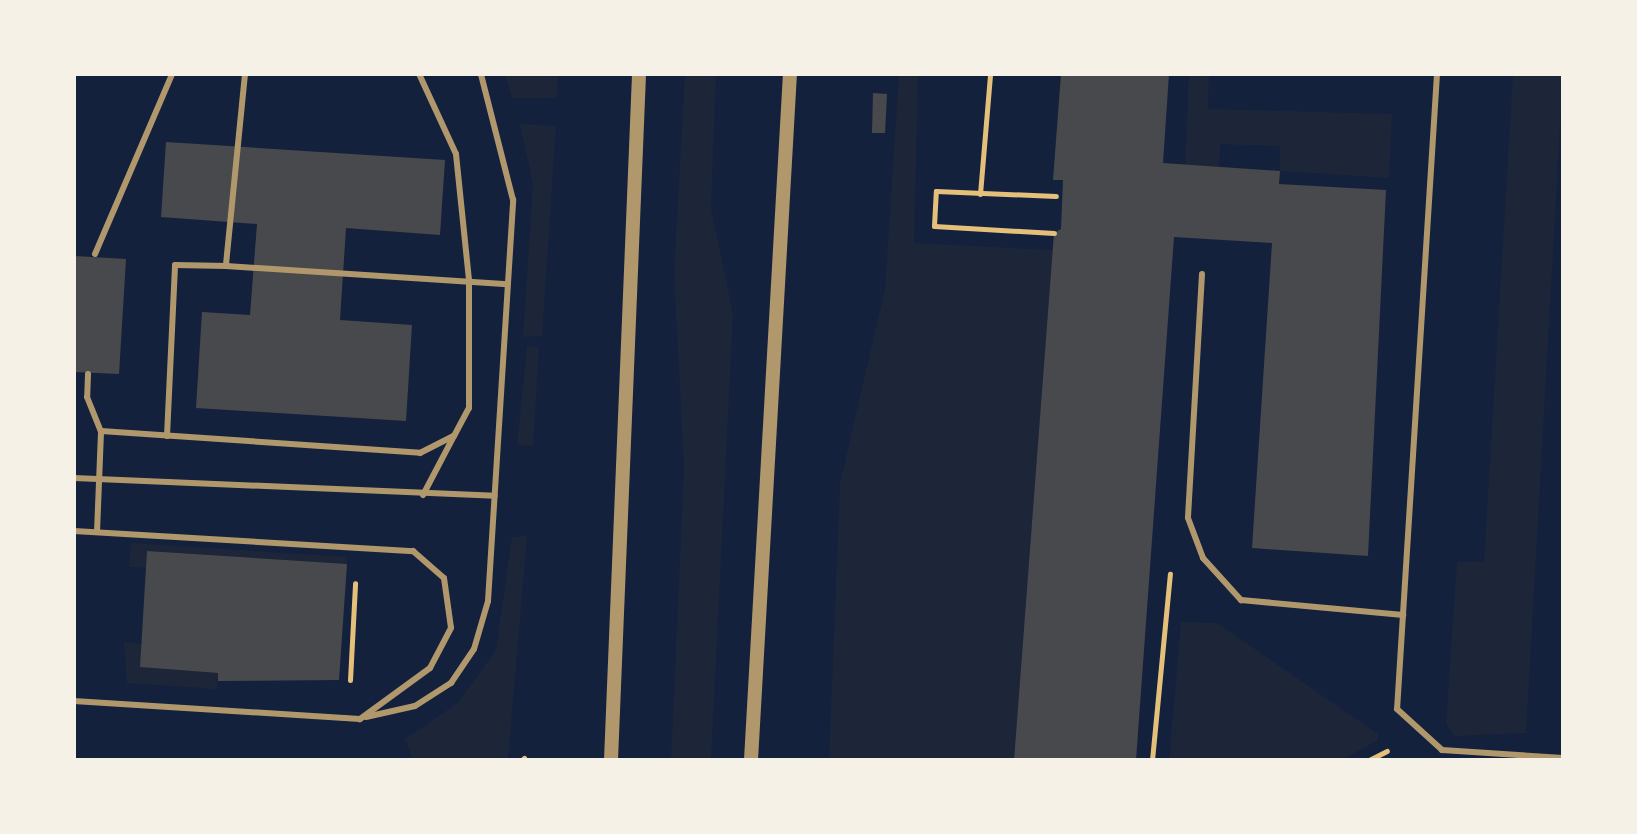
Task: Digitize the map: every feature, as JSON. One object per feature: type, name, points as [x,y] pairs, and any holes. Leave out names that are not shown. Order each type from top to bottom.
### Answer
[{"type":"street","points":[[608,757],[639,74]]},
{"type":"street","points":[[751,760],[790,74]]},
{"type":"lane","points":[[95,254],[172,74]]},
{"type":"lane","points":[[231,266],[245,74]]},
{"type":"lane","points":[[419,74],[456,154],[469,280],[469,408],[423,495]]},
{"type":"lane","points":[[74,701],[360,719],[415,706],[451,683],[474,649],[488,601],[513,200],[481,74]]},
{"type":"lane","points":[[1437,74],[1397,709],[1442,750],[1563,758]]},
{"type":"lane","points":[[167,436],[175,265],[507,284]]},
{"type":"lane","points":[[1202,274],[1188,518],[1203,558],[1241,600],[1403,615]]},
{"type":"lane","points":[[88,374],[87,397],[101,431],[97,532]]},
{"type":"lane","points":[[101,431],[420,453],[454,436]]},
{"type":"lane","points":[[74,478],[495,496]]},
{"type":"lane","points":[[74,531],[413,551],[444,578],[451,628],[430,668],[360,719]]},
{"type":"path","points":[[980,194],[990,74]]},
{"type":"path","points":[[1054,233],[934,226],[936,191],[1056,196]]},
{"type":"path","points":[[1563,507],[1563,609]]},
{"type":"path","points":[[350,697],[356,547]]},
{"type":"path","points":[[1152,760],[1171,564]]},
{"type":"path","points":[[1369,760],[1387,751]]},
{"type":"shaded area","points":[[505,74],[558,74],[557,98],[512,98]]},
{"type":"shaded area","points":[[685,74],[716,74],[711,208],[733,314],[711,760],[671,760],[684,469],[674,273]]},
{"type":"shaded area","points":[[899,74],[918,74],[914,243],[1053,250],[1014,760],[829,760],[840,483],[885,289]]},
{"type":"shaded area","points":[[1189,74],[1209,74],[1208,109],[1392,114],[1389,178],[1280,171],[1280,146],[1220,144],[1219,167],[1185,165]]},
{"type":"shaded area","points":[[1513,74],[1563,74],[1526,733],[1455,736],[1446,724],[1457,562],[1484,562]]},
{"type":"shaded area","points":[[520,124],[556,126],[542,336],[523,337],[533,184]]},
{"type":"shaded area","points":[[527,346],[539,347],[533,446],[517,445]]},
{"type":"shaded area","points":[[527,536],[508,760],[413,760],[405,739],[458,703],[496,650],[512,537]]},
{"type":"shaded area","points":[[131,543],[347,557],[347,564],[148,551],[147,568],[129,567]]},
{"type":"shaded area","points":[[1181,622],[1217,623],[1378,734],[1377,741],[1341,760],[1169,760]]},
{"type":"shaded area","points":[[124,642],[142,644],[141,667],[218,673],[217,689],[127,683]]},
{"type":"building","points":[[1061,74],[1169,74],[1163,163],[1280,171],[1279,184],[1386,190],[1368,556],[1252,548],[1272,243],[1174,237],[1136,760],[1014,760],[1054,233],[1061,229],[1063,180],[1053,180]]},
{"type":"building","points":[[873,93],[887,94],[885,133],[872,133]]},
{"type":"building","points":[[166,142],[445,160],[440,235],[346,228],[340,320],[412,325],[406,421],[196,408],[202,312],[250,315],[257,224],[161,217]]},
{"type":"building","points":[[75,256],[126,259],[119,374],[74,372]]},
{"type":"building","points":[[147,551],[347,564],[339,680],[218,681],[218,673],[140,667]]}]
